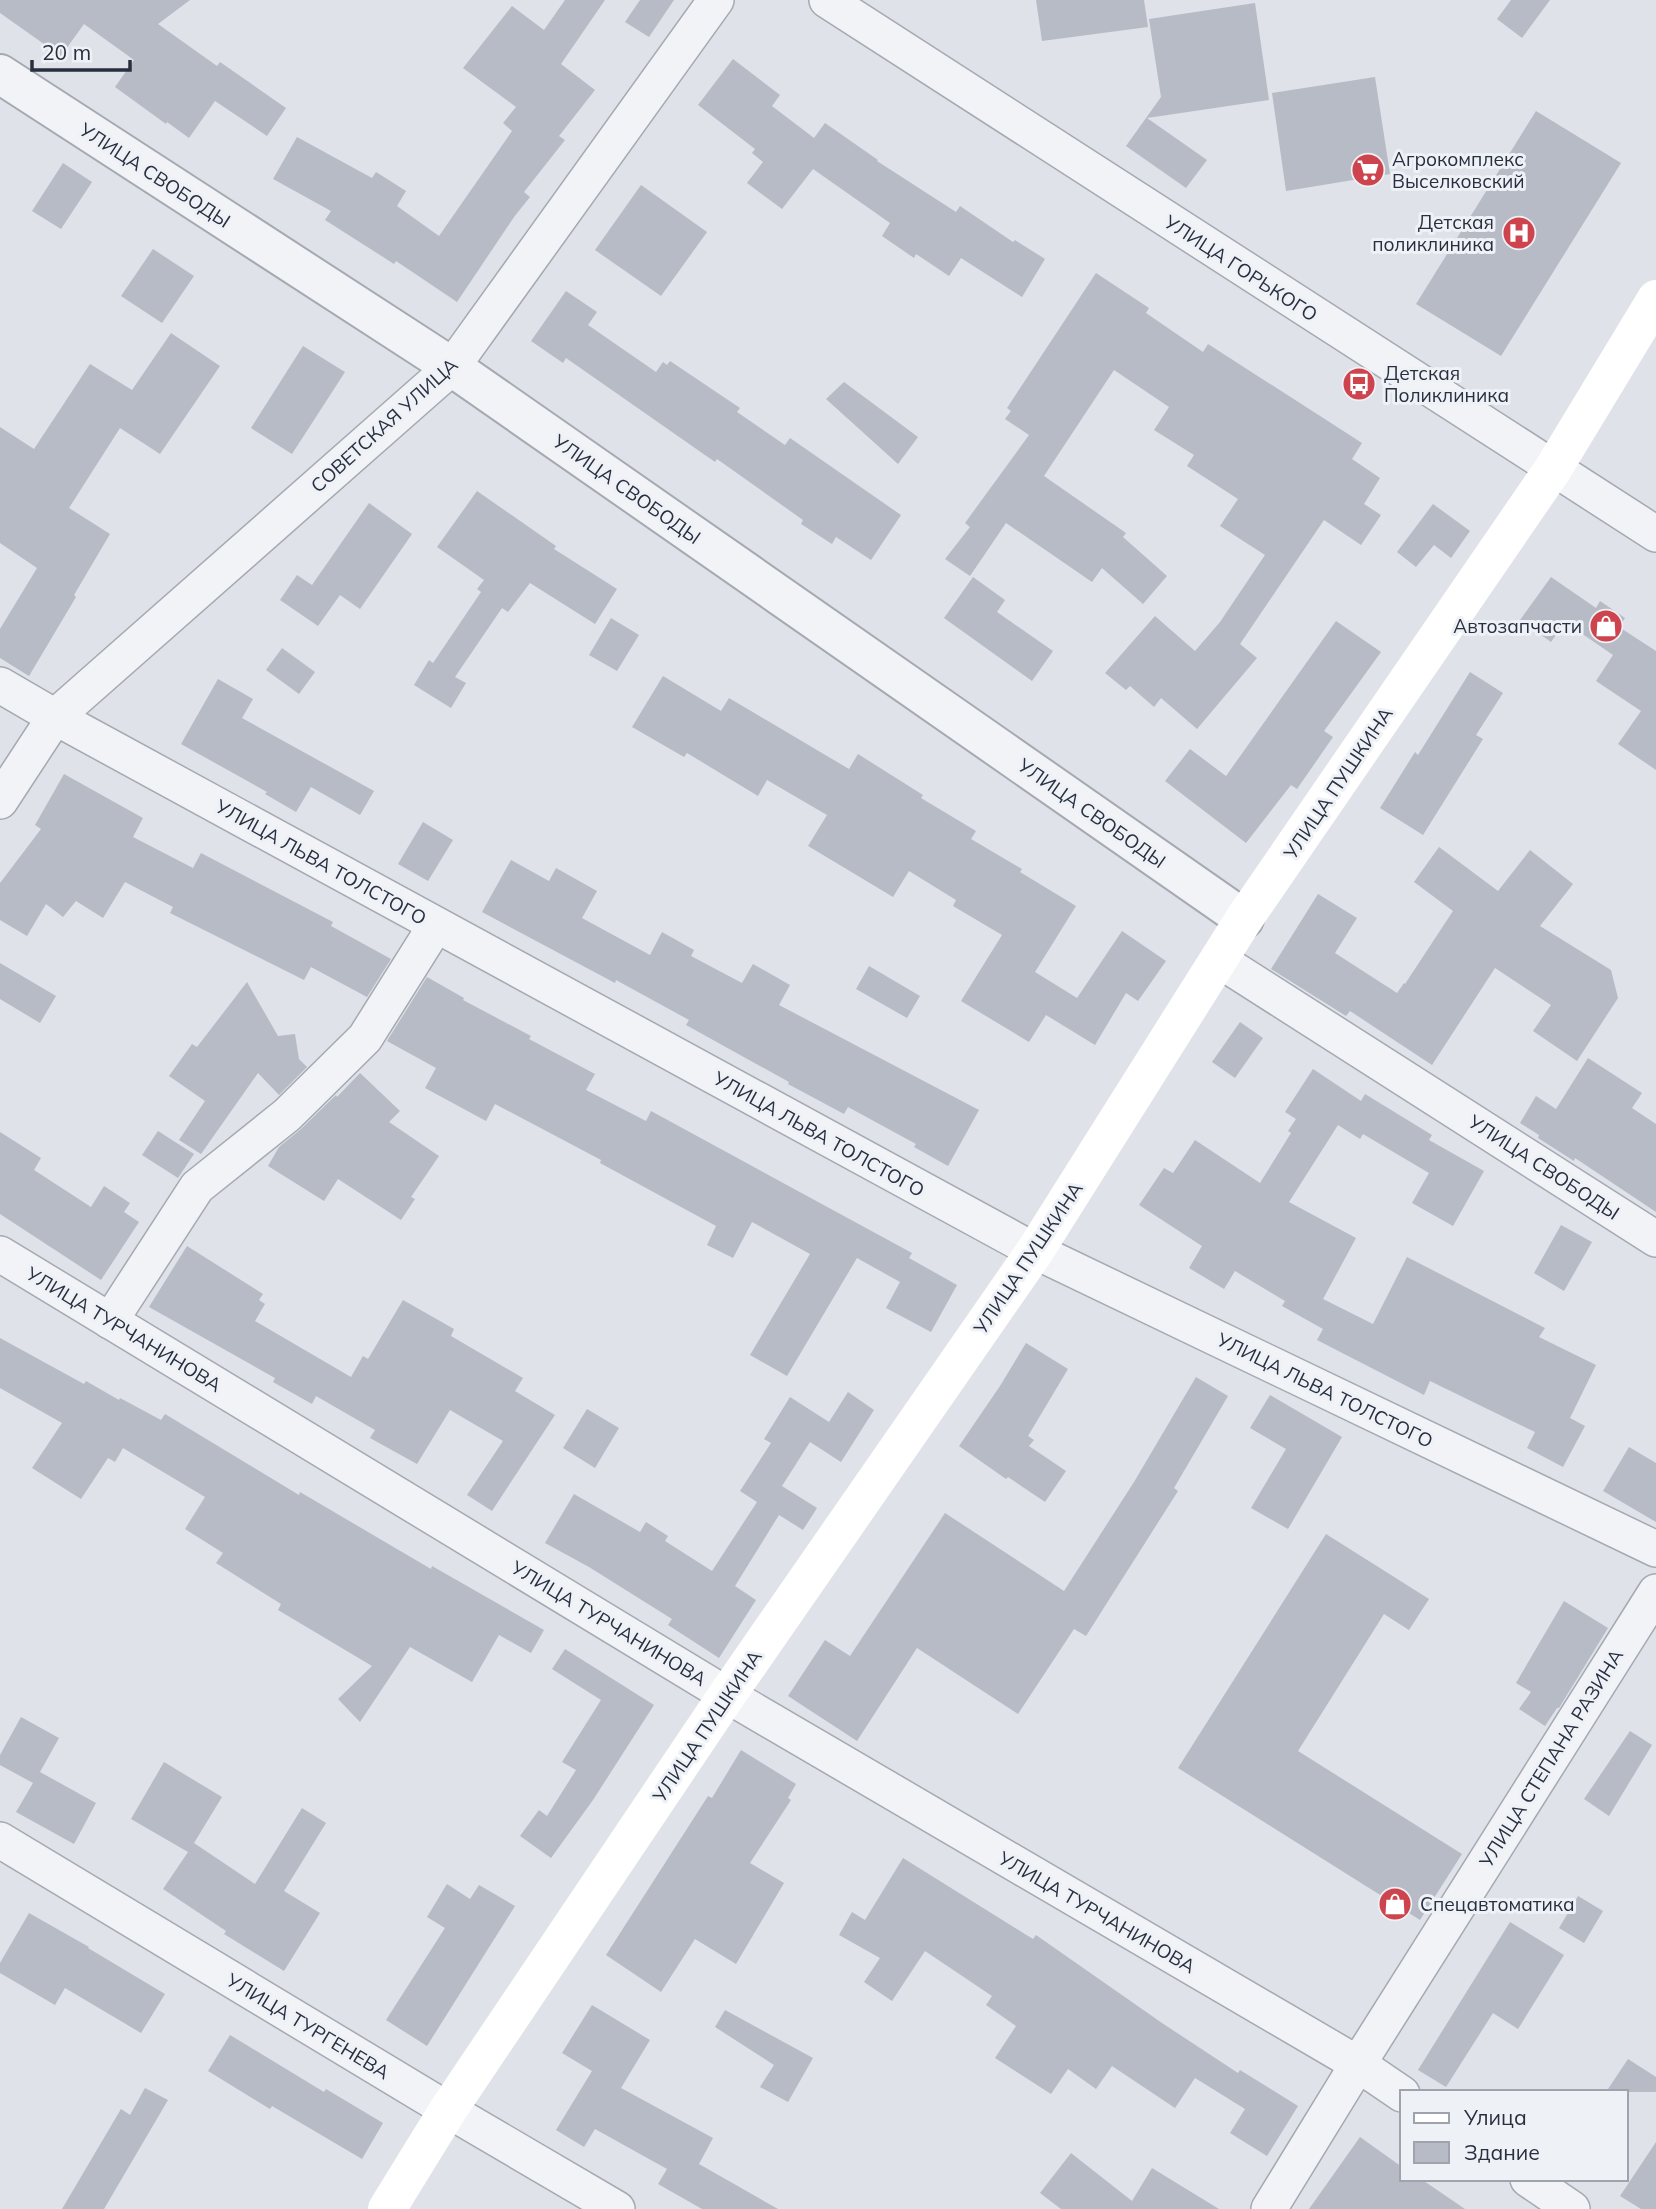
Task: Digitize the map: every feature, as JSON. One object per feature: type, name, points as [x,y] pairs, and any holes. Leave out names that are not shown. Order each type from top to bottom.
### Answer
[{"type":"main road","name":"УЛИЦА ПУШКИНА","points":[[387,2209],[448,2110],[727,1695],[1035,1251],[1244,919],[1553,469],[1656,299]]},
{"type":"street","name":"СОВЕТСКАЯ УЛИЦА","points":[[0,801],[55,717],[452,367],[716,0]]},
{"type":"street","name":"УЛИЦА ГОРЬКОГО","points":[[827,0],[1656,534]]},
{"type":"street","name":"УЛИЦА СВОБОДЫ","points":[[0,74],[452,367],[1244,919]]},
{"type":"street","name":"УЛИЦА ЛЬВА ТОЛСТОГО","points":[[0,685],[1035,1251],[1656,1549]]},
{"type":"street","points":[[110,1321],[197,1187],[287,1115],[365,1038],[436,925]]},
{"type":"street","name":"УЛИЦА СВОБОДЫ","points":[[1219,960],[1656,1239]]},
{"type":"street","name":"УЛИЦА ТУРЧАНИНОВА","points":[[0,1254],[727,1695],[1358,2064],[1400,2093]]},
{"type":"street","name":"УЛИЦА СТЕПАНА РАЗИНА","points":[[1269,2209],[1656,1592]]},
{"type":"street","name":"УЛИЦА ТУРГЕНЕВА","points":[[0,1840],[617,2209]]},
{"type":"street","points":[[1531,2181],[1572,2209]]},
{"type":"building","points":[[0,0],[190,0],[158,24],[217,66],[220,62],[286,108],[267,136],[215,101],[189,138],[115,87],[134,60],[84,24],[61,56],[0,13]]},
{"type":"building","points":[[565,0],[605,0],[561,64],[595,90],[559,136],[565,140],[524,192],[530,197],[457,302],[396,261],[394,264],[325,220],[331,211],[273,179],[297,137],[372,178],[376,172],[406,191],[397,206],[439,236],[512,131],[503,123],[516,107],[463,68],[512,6],[544,30]]},
{"type":"building","points":[[640,0],[674,0],[649,37],[625,22]]},
{"type":"building","points":[[1036,0],[1144,0],[1148,27],[1042,41]]},
{"type":"building","points":[[1511,0],[1550,0],[1522,38],[1497,19]]},
{"type":"building","points":[[1255,3],[1269,100],[1147,118],[1207,160],[1186,188],[1126,146],[1161,97],[1149,19]]},
{"type":"building","points":[[733,59],[780,95],[772,106],[814,138],[825,123],[877,161],[956,212],[960,206],[1013,242],[1015,240],[1045,259],[1022,297],[961,258],[949,276],[916,254],[914,258],[882,236],[890,223],[813,169],[782,209],[747,183],[763,162],[752,153],[755,149],[698,105]]},
{"type":"building","points":[[1375,77],[1390,174],[1286,191],[1272,93]]},
{"type":"building","name":"Детская поликлиника","points":[[1536,111],[1621,163],[1501,356],[1416,304]]},
{"type":"building","points":[[63,163],[92,182],[61,229],[32,211]]},
{"type":"building","points":[[641,185],[707,232],[661,296],[595,250]]},
{"type":"building","points":[[153,249],[194,276],[162,323],[121,296]]},
{"type":"building","points":[[1096,273],[1149,308],[1146,313],[1203,352],[1208,344],[1362,443],[1352,459],[1380,478],[1364,504],[1381,515],[1361,545],[1324,520],[1240,644],[1257,658],[1197,729],[1161,698],[1154,707],[1130,686],[1126,690],[1105,673],[1155,616],[1195,651],[1220,622],[1265,555],[1220,526],[1238,499],[1187,466],[1194,455],[1154,430],[1169,407],[1114,370],[1044,476],[1126,533],[1123,537],[1167,576],[1143,604],[1102,568],[1092,582],[1006,523],[970,576],[945,559],[970,527],[965,523],[1029,435],[1005,419],[1011,411],[1007,408]]},
{"type":"building","points":[[566,291],[597,312],[588,325],[656,372],[663,362],[667,365],[670,361],[740,408],[737,412],[785,445],[790,438],[901,515],[871,560],[836,537],[832,544],[801,524],[803,520],[717,459],[715,462],[566,358],[563,363],[531,341]]},
{"type":"building","points":[[171,333],[220,366],[160,454],[120,428],[69,508],[110,534],[29,676],[0,658],[0,629],[37,568],[0,543],[0,427],[34,449],[90,364],[132,390]]},
{"type":"building","points":[[303,346],[345,372],[292,454],[251,428]]},
{"type":"building","points":[[844,382],[918,437],[898,464],[826,399]]},
{"type":"building","points":[[477,491],[556,546],[554,549],[617,589],[595,624],[530,583],[508,612],[502,608],[455,677],[466,683],[451,708],[414,685],[429,660],[433,663],[481,592],[477,589],[484,580],[437,547]]},
{"type":"building","points":[[369,503],[412,534],[360,609],[340,595],[318,626],[280,600],[297,575],[312,585]]},
{"type":"building","points":[[1433,504],[1470,531],[1451,558],[1434,545],[1416,567],[1397,552]]},
{"type":"building","points":[[973,577],[1005,600],[997,612],[1053,651],[1032,681],[944,618]]},
{"type":"building","points":[[1551,577],[1596,608],[1600,601],[1625,618],[1619,627],[1656,651],[1656,770],[1618,744],[1641,711],[1596,681],[1613,655],[1565,622],[1551,642],[1520,620]]},
{"type":"building","points":[[611,618],[639,635],[617,671],[589,655]]},
{"type":"building","points":[[1336,621],[1381,652],[1324,731],[1333,737],[1297,789],[1291,785],[1246,843],[1165,781],[1190,749],[1226,776]]},
{"type":"building","points":[[282,648],[315,672],[299,694],[266,670]]},
{"type":"building","points":[[1470,672],[1503,693],[1476,735],[1483,739],[1423,835],[1380,808],[1415,752],[1418,755]]},
{"type":"building","points":[[663,676],[721,711],[729,698],[849,769],[858,754],[923,795],[921,798],[976,831],[971,839],[1022,869],[1020,872],[1076,906],[1035,972],[1077,998],[1122,931],[1166,961],[1138,1001],[1126,993],[1095,1045],[1046,1015],[1029,1042],[961,1001],[1002,935],[953,906],[956,900],[909,871],[893,897],[808,846],[827,815],[767,780],[758,796],[687,753],[684,757],[632,727]]},
{"type":"building","points":[[218,679],[253,699],[242,718],[374,791],[360,815],[311,787],[296,812],[265,794],[267,792],[181,744]]},
{"type":"building","points":[[64,774],[143,818],[133,837],[193,868],[201,853],[333,922],[331,926],[391,959],[367,997],[311,967],[304,980],[170,913],[173,907],[125,882],[103,918],[76,901],[63,917],[46,904],[27,936],[0,920],[0,883],[41,829],[35,825]]},
{"type":"building","points":[[423,822],[453,840],[428,881],[398,864]]},
{"type":"building","points":[[1439,847],[1498,891],[1530,850],[1573,884],[1540,926],[1611,970],[1618,998],[1577,1061],[1533,1031],[1551,1005],[1495,968],[1432,1065],[1350,1011],[1346,1016],[1271,969],[1318,894],[1357,918],[1335,953],[1397,993],[1453,911],[1414,882]]},
{"type":"building","points":[[511,860],[549,881],[556,868],[597,891],[582,918],[650,955],[662,932],[694,950],[691,956],[742,983],[753,964],[790,985],[779,1005],[979,1110],[948,1166],[914,1147],[916,1144],[848,1107],[844,1114],[788,1084],[789,1082],[686,1025],[689,1020],[482,912]]},
{"type":"building","points":[[0,963],[56,996],[40,1023],[0,999]]},
{"type":"building","points":[[869,966],[920,996],[907,1018],[856,989]]},
{"type":"building","points":[[427,977],[464,998],[463,1000],[531,1036],[529,1039],[595,1074],[586,1090],[646,1121],[651,1111],[912,1253],[909,1258],[957,1285],[931,1332],[886,1308],[900,1282],[857,1258],[787,1376],[750,1355],[810,1254],[752,1222],[733,1258],[707,1245],[716,1226],[600,1163],[601,1160],[495,1104],[486,1121],[425,1088],[436,1068],[387,1041]]},
{"type":"building","points":[[247,982],[278,1036],[295,1034],[299,1059],[307,1067],[279,1095],[258,1073],[201,1154],[179,1140],[205,1101],[169,1076],[192,1044],[197,1047]]},
{"type":"building","points":[[1240,1022],[1263,1038],[1235,1078],[1212,1062]]},
{"type":"building","points":[[1588,1058],[1642,1093],[1632,1108],[1656,1124],[1656,1212],[1575,1158],[1574,1161],[1538,1138],[1539,1135],[1520,1123],[1536,1096],[1556,1109]]},
{"type":"building","points":[[1313,1069],[1361,1101],[1365,1094],[1432,1135],[1429,1140],[1484,1171],[1453,1226],[1412,1203],[1429,1173],[1363,1134],[1360,1139],[1338,1125],[1289,1202],[1356,1238],[1323,1299],[1373,1324],[1407,1257],[1545,1328],[1539,1337],[1596,1365],[1570,1418],[1585,1426],[1563,1467],[1527,1448],[1535,1432],[1430,1381],[1424,1395],[1317,1340],[1323,1329],[1282,1306],[1285,1301],[1235,1271],[1224,1289],[1189,1268],[1202,1246],[1139,1205],[1164,1168],[1173,1173],[1195,1140],[1260,1183],[1291,1133],[1288,1131],[1296,1119],[1285,1112]]},
{"type":"building","points":[[360,1073],[400,1111],[389,1122],[439,1156],[411,1197],[415,1199],[401,1220],[338,1179],[324,1201],[268,1166],[279,1147],[336,1095],[337,1097]]},
{"type":"building","points":[[158,1131],[194,1154],[178,1178],[142,1155]]},
{"type":"building","points":[[0,1132],[41,1158],[34,1170],[91,1207],[104,1186],[130,1203],[124,1212],[139,1222],[101,1280],[0,1214]]},
{"type":"building","points":[[1561,1225],[1592,1242],[1564,1291],[1534,1273]]},
{"type":"building","points":[[187,1246],[263,1294],[259,1300],[265,1304],[255,1321],[351,1377],[363,1356],[368,1359],[403,1300],[454,1329],[451,1336],[523,1378],[515,1391],[555,1415],[492,1511],[467,1495],[503,1441],[450,1410],[417,1464],[370,1438],[375,1430],[316,1396],[312,1404],[273,1382],[275,1378],[149,1307]]},
{"type":"building","points":[[0,1338],[84,1384],[86,1381],[161,1420],[165,1414],[299,1495],[300,1492],[431,1569],[432,1566],[544,1630],[531,1653],[499,1635],[472,1682],[410,1647],[360,1722],[338,1699],[372,1666],[278,1610],[281,1604],[216,1563],[223,1553],[185,1529],[205,1497],[123,1448],[115,1462],[108,1458],[81,1499],[32,1468],[62,1423],[0,1388]]},
{"type":"building","points":[[1026,1343],[1068,1369],[1028,1436],[1034,1440],[1029,1446],[1066,1471],[1045,1502],[959,1446]]},
{"type":"building","points":[[1196,1377],[1228,1396],[1174,1488],[1178,1491],[1086,1636],[1074,1629],[1018,1714],[917,1648],[857,1741],[788,1696],[825,1640],[850,1656],[945,1513],[1064,1591],[1134,1482]]},
{"type":"building","points":[[848,1392],[874,1410],[841,1462],[810,1442],[782,1486],[817,1508],[803,1530],[779,1515],[735,1586],[756,1600],[719,1658],[668,1625],[672,1619],[545,1543],[574,1494],[640,1532],[646,1522],[668,1536],[665,1541],[712,1571],[757,1502],[740,1491],[771,1443],[764,1439],[790,1397],[829,1422]]},
{"type":"building","points":[[1270,1395],[1342,1437],[1288,1529],[1251,1508],[1286,1449],[1250,1428]]},
{"type":"building","points":[[587,1409],[619,1428],[595,1468],[563,1448]]},
{"type":"building","points":[[1629,1447],[1656,1463],[1656,1522],[1603,1491]]},
{"type":"building","points":[[1326,1534],[1429,1599],[1409,1630],[1384,1614],[1298,1751],[1462,1854],[1420,1920],[1178,1768]]},
{"type":"building","points":[[1564,1601],[1608,1628],[1545,1726],[1519,1709],[1531,1692],[1516,1683]]},
{"type":"building","points":[[565,1649],[654,1705],[593,1800],[551,1858],[520,1836],[539,1810],[547,1816],[576,1770],[562,1762],[601,1700],[552,1669]]},
{"type":"building","points":[[21,1717],[59,1738],[40,1772],[96,1803],[74,1844],[16,1812],[33,1783],[0,1765],[0,1755]]},
{"type":"building","points":[[1630,1731],[1652,1745],[1609,1816],[1584,1799]]},
{"type":"building","points":[[741,1750],[796,1784],[788,1798],[791,1800],[750,1863],[784,1883],[736,1964],[695,1939],[661,1992],[606,1955],[708,1796],[712,1798]]},
{"type":"building","points":[[164,1762],[222,1797],[194,1843],[255,1884],[302,1808],[326,1823],[284,1891],[320,1913],[284,1971],[224,1934],[226,1931],[163,1889],[188,1852],[131,1819]]},
{"type":"building","points":[[903,1858],[1033,1939],[1036,1935],[1238,2073],[1240,2070],[1298,2106],[1267,2156],[1230,2133],[1245,2109],[1195,2078],[1175,2108],[1112,2066],[1096,2089],[1068,2069],[1051,2094],[995,2058],[1016,2026],[986,2005],[992,1996],[925,1951],[892,2001],[864,1982],[880,1958],[839,1935],[852,1912],[865,1920]]},
{"type":"building","points":[[447,1884],[470,1899],[479,1885],[515,1906],[427,2046],[386,2020],[445,1928],[427,1917]]},
{"type":"building","points":[[1578,1896],[1603,1911],[1584,1943],[1559,1928]]},
{"type":"building","points":[[29,1913],[165,1994],[141,2033],[65,1988],[55,2005],[0,1973],[0,1963]]},
{"type":"building","points":[[1510,1922],[1564,1955],[1518,2029],[1493,2013],[1446,2087],[1418,2070]]},
{"type":"building","points":[[592,2005],[650,2040],[621,2088],[713,2138],[699,2164],[778,2209],[702,2209],[658,2184],[667,2169],[595,2129],[584,2147],[556,2130],[592,2071],[562,2053]]},
{"type":"building","points":[[725,2010],[813,2058],[788,2102],[760,2087],[774,2065],[715,2027]]},
{"type":"building","points":[[230,2035],[324,2092],[326,2089],[383,2123],[362,2159],[272,2106],[270,2109],[208,2071]]},
{"type":"building","points":[[1628,2059],[1656,2077],[1656,2092],[1607,2090]]},
{"type":"building","points":[[145,2088],[168,2100],[104,2209],[62,2209],[121,2109],[130,2115]]},
{"type":"building","points":[[1360,2137],[1400,2166],[1400,2181],[1424,2181],[1465,2209],[1309,2209]]},
{"type":"building","points":[[1656,2142],[1656,2209],[1641,2209],[1620,2196]]},
{"type":"building","points":[[1071,2153],[1132,2201],[1152,2168],[1219,2209],[1061,2209],[1040,2193]]},
{"type":"place","name":"Агрокомплекс Выселковский","points":[[1368,170]]},
{"type":"place","name":"Детская поликлиника","points":[[1519,233]]},
{"type":"place","name":"Детская Поликлиника","points":[[1359,384]]},
{"type":"place","name":"Автозапчасти","points":[[1606,626]]},
{"type":"place","name":"Спецавтоматика","points":[[1395,1904]]}]
